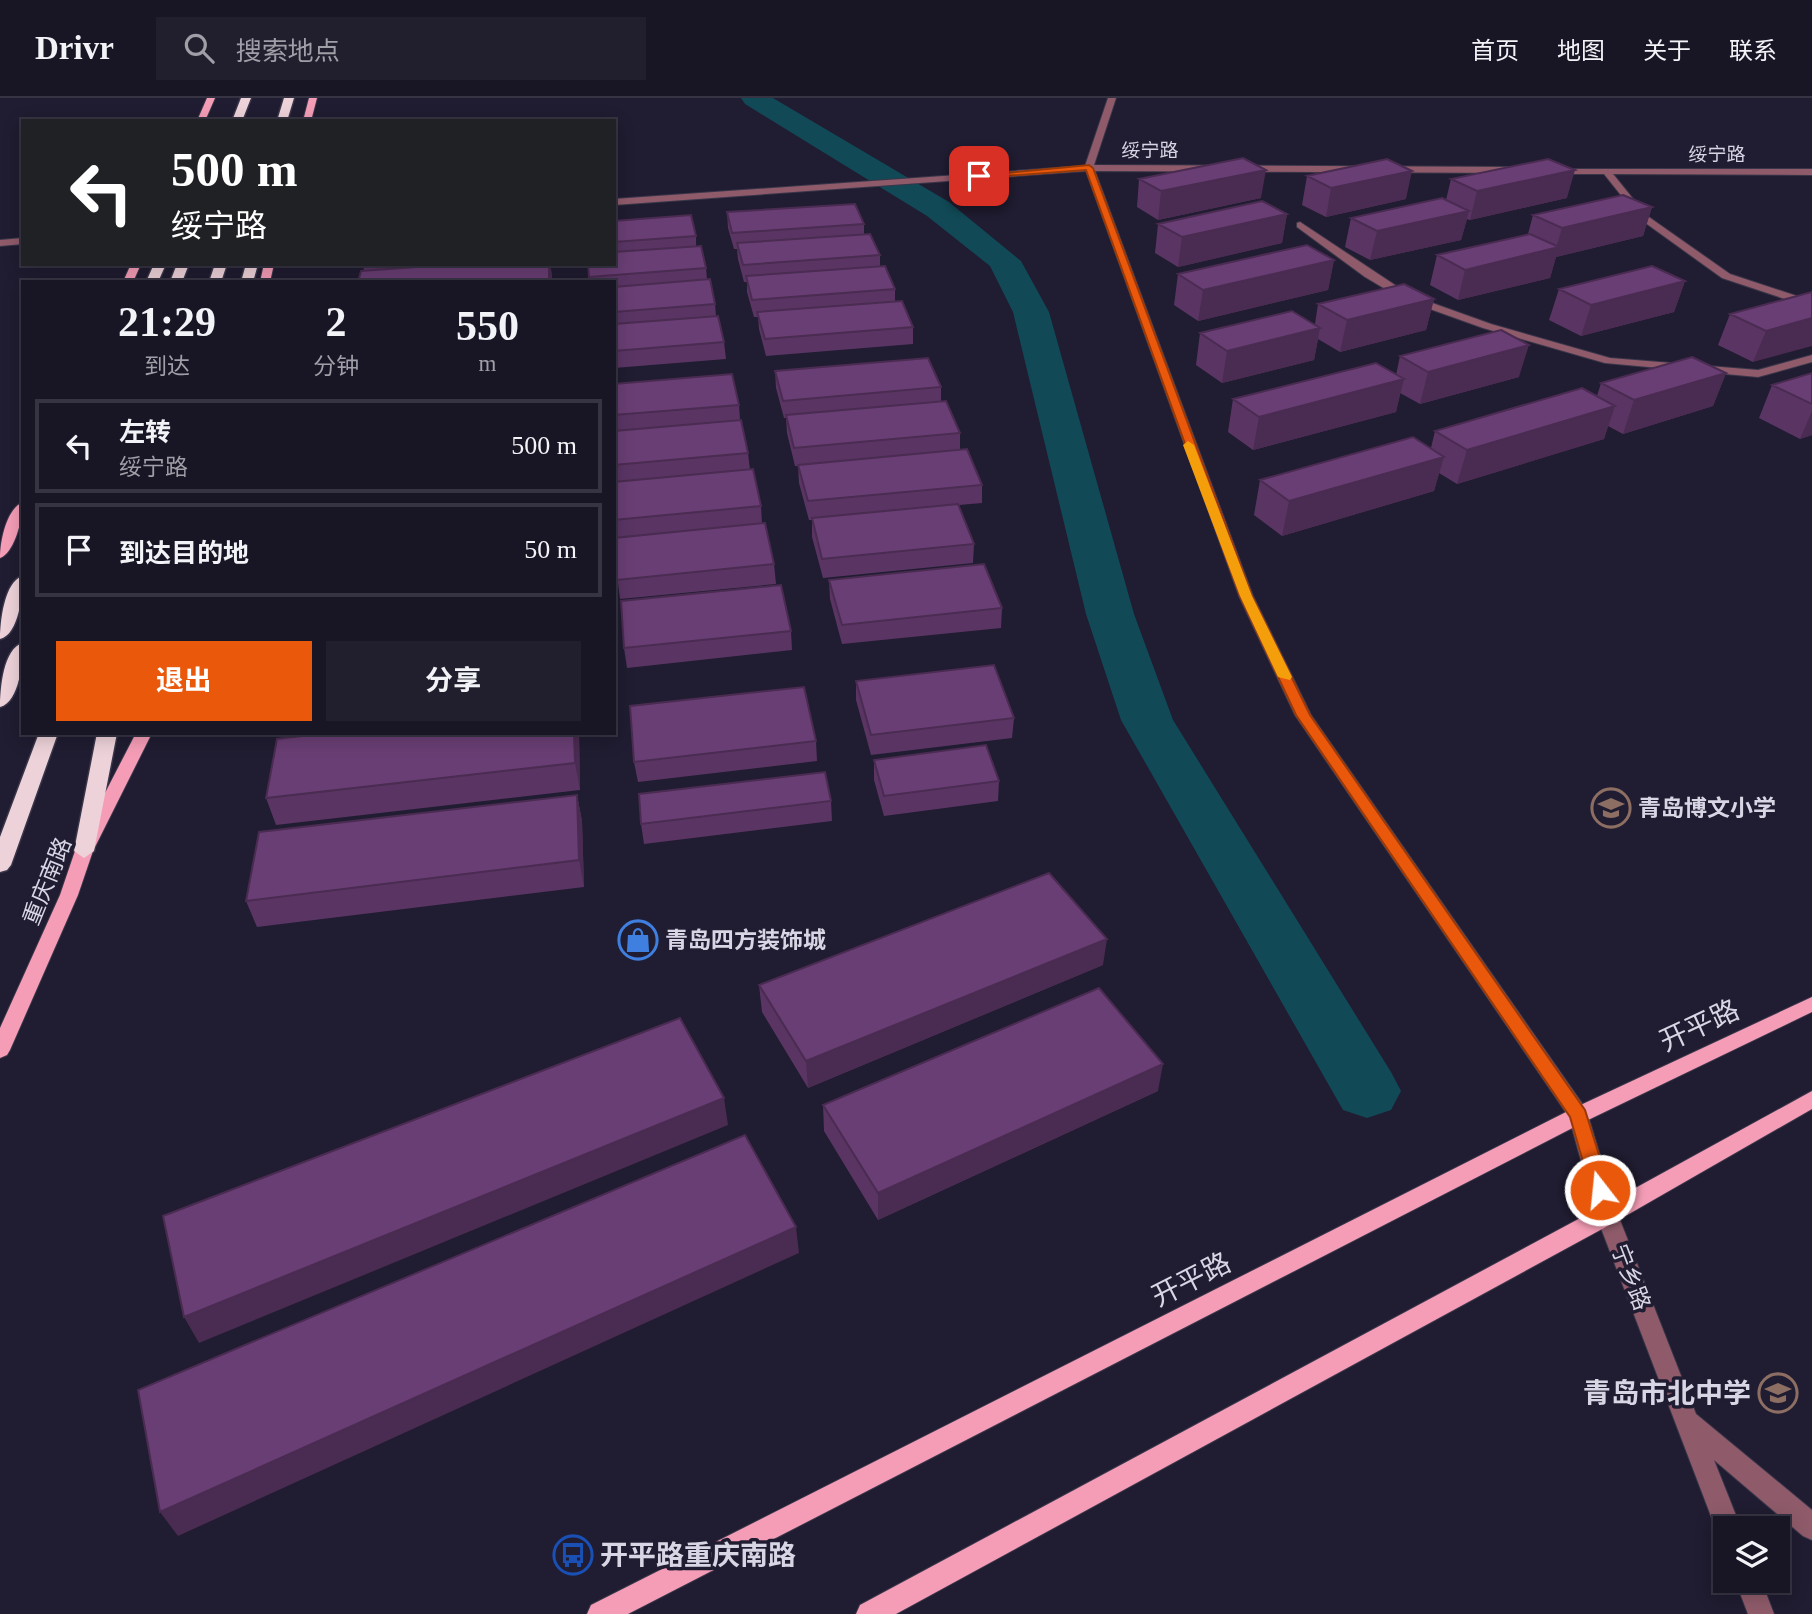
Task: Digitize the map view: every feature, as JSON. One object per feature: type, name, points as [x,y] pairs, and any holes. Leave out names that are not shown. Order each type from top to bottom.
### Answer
[{"type":"highway","points":[[238,119],[246,98]]},
{"type":"highway","points":[[283,119],[289,98]]},
{"type":"highway","points":[[0,634],[21,586]]},
{"type":"highway","points":[[0,701],[21,653]]},
{"type":"highway","points":[[0,865],[48,735]]},
{"type":"highway","points":[[84,851],[107,735]]},
{"type":"main road","points":[[202,119],[211,98]]},
{"type":"main road","points":[[308,119],[313,98]]},
{"type":"main road","points":[[0,554],[21,510]]},
{"type":"main road","name":"重庆南路","points":[[0,1050],[69,895],[84,851],[143,735]]},
{"type":"main road","name":"开平路","points":[[600,1614],[1579,1115],[1812,1004]]},
{"type":"main road","points":[[869,1614],[1607,1214],[1812,1099]]},
{"type":"street","points":[[1089,168],[1112,98]]},
{"type":"street","name":"绥宁路","points":[[616,202],[1089,168],[1812,172]]},
{"type":"street","name":"宁乡路","points":[[1089,168],[1246,596],[1303,715],[1579,1115],[1607,1214],[1723,1516]]},
{"type":"street","points":[[1606,171],[1643,217],[1726,276],[1812,305]]},
{"type":"street","points":[[1300,225],[1369,275],[1406,297],[1487,326],[1608,361],[1758,374],[1812,358]]},
{"type":"street","points":[[0,243],[21,241]]},
{"type":"street","points":[[1686,1421],[1812,1527]]},
{"type":"street","points":[[1753,1593],[1761,1614]]},
{"type":"building","points":[[1243,158],[1266,170],[1161,191],[1139,179]]},
{"type":"building","points":[[1387,159],[1412,171],[1331,188],[1307,176]]},
{"type":"building","points":[[1548,159],[1575,170],[1477,191],[1451,179]]},
{"type":"building","points":[[1623,195],[1652,207],[1562,228],[1533,215]]},
{"type":"building","points":[[1442,198],[1469,211],[1377,231],[1351,218]]},
{"type":"building","points":[[1262,201],[1287,214],[1182,237],[1158,224]]},
{"type":"building","points":[[855,204],[864,224],[732,233],[727,212]]},
{"type":"building","points":[[691,215],[696,236],[616,242],[616,221]]},
{"type":"building","points":[[870,234],[880,255],[743,265],[737,243]]},
{"type":"building","points":[[1530,234],[1559,247],[1465,270],[1437,255]]},
{"type":"building","points":[[1307,245],[1334,260],[1203,290],[1178,274]]},
{"type":"building","points":[[701,246],[706,268],[589,277],[588,266],[616,266],[616,252]]},
{"type":"building","points":[[430,266],[549,266],[549,280],[359,280],[361,271]]},
{"type":"building","points":[[885,266],[895,289],[752,300],[746,276]]},
{"type":"building","points":[[1652,266],[1685,281],[1591,305],[1559,289]]},
{"type":"building","points":[[710,279],[715,304],[616,312],[616,287]]},
{"type":"building","points":[[1404,284],[1434,299],[1347,320],[1318,304]]},
{"type":"building","points":[[1812,292],[1812,318],[1766,331],[1730,314]]},
{"type":"building","points":[[902,301],[913,327],[765,339],[757,312]]},
{"type":"building","points":[[1292,311],[1320,328],[1227,351],[1200,333]]},
{"type":"building","points":[[718,316],[724,342],[616,351],[616,324]]},
{"type":"building","points":[[1501,330],[1529,345],[1428,372],[1400,356]]},
{"type":"building","points":[[1692,357],[1726,373],[1634,400],[1601,383]]},
{"type":"building","points":[[928,358],[941,387],[783,401],[775,371]]},
{"type":"building","points":[[1376,363],[1404,379],[1259,417],[1233,399]]},
{"type":"building","points":[[1812,373],[1812,404],[1772,385]]},
{"type":"building","points":[[732,374],[739,405],[616,415],[616,384]]},
{"type":"building","points":[[1582,388],[1615,406],[1467,450],[1435,431]]},
{"type":"building","points":[[946,401],[960,433],[794,448],[786,415]]},
{"type":"building","points":[[741,420],[748,453],[616,465],[616,431]]},
{"type":"building","points":[[1413,437],[1444,457],[1289,501],[1260,480]]},
{"type":"building","points":[[967,449],[982,485],[808,501],[798,465]]},
{"type":"building","points":[[753,469],[761,506],[616,520],[616,482]]},
{"type":"building","points":[[958,504],[974,544],[822,559],[812,518]]},
{"type":"building","points":[[765,523],[774,564],[617,580],[616,538]]},
{"type":"building","points":[[984,564],[1002,608],[842,625],[829,580]]},
{"type":"building","points":[[781,585],[791,631],[624,648],[621,601]]},
{"type":"building","points":[[994,665],[1014,718],[871,735],[856,681]]},
{"type":"building","points":[[804,687],[816,741],[634,762],[630,706]]},
{"type":"building","points":[[310,735],[574,735],[575,763],[266,798],[277,739]]},
{"type":"building","points":[[986,745],[999,781],[884,796],[874,760]]},
{"type":"building","points":[[825,772],[831,801],[641,824],[639,794]]},
{"type":"building","points":[[577,795],[579,860],[246,901],[259,832]]},
{"type":"building","points":[[1049,873],[1107,939],[806,1061],[759,985]]},
{"type":"building","points":[[1099,988],[1163,1064],[878,1193],[823,1105]]},
{"type":"building","points":[[680,1018],[724,1098],[184,1317],[163,1216]]},
{"type":"building","points":[[745,1135],[796,1227],[160,1512],[138,1390]]},
{"type":"waterway","points":[[754,98],[938,209],[1004,261],[1031,312],[1110,614],[1147,720],[1367,1091]]},
{"type":"slow traffic","points":[[1188,445],[1246,596],[1285,677]]},
{"type":"place","name":"青岛博文小学","points":[[1611,808]]},
{"type":"place","name":"青岛四方装饰城","points":[[638,940]]},
{"type":"place","name":"青岛市北中学","points":[[1778,1393]]},
{"type":"place","name":"开平路重庆南路","points":[[573,1555]]},
{"type":"route","points":[[979,176],[1089,168],[1175,410],[1246,596],[1303,715],[1579,1115],[1600,1190]]}]
